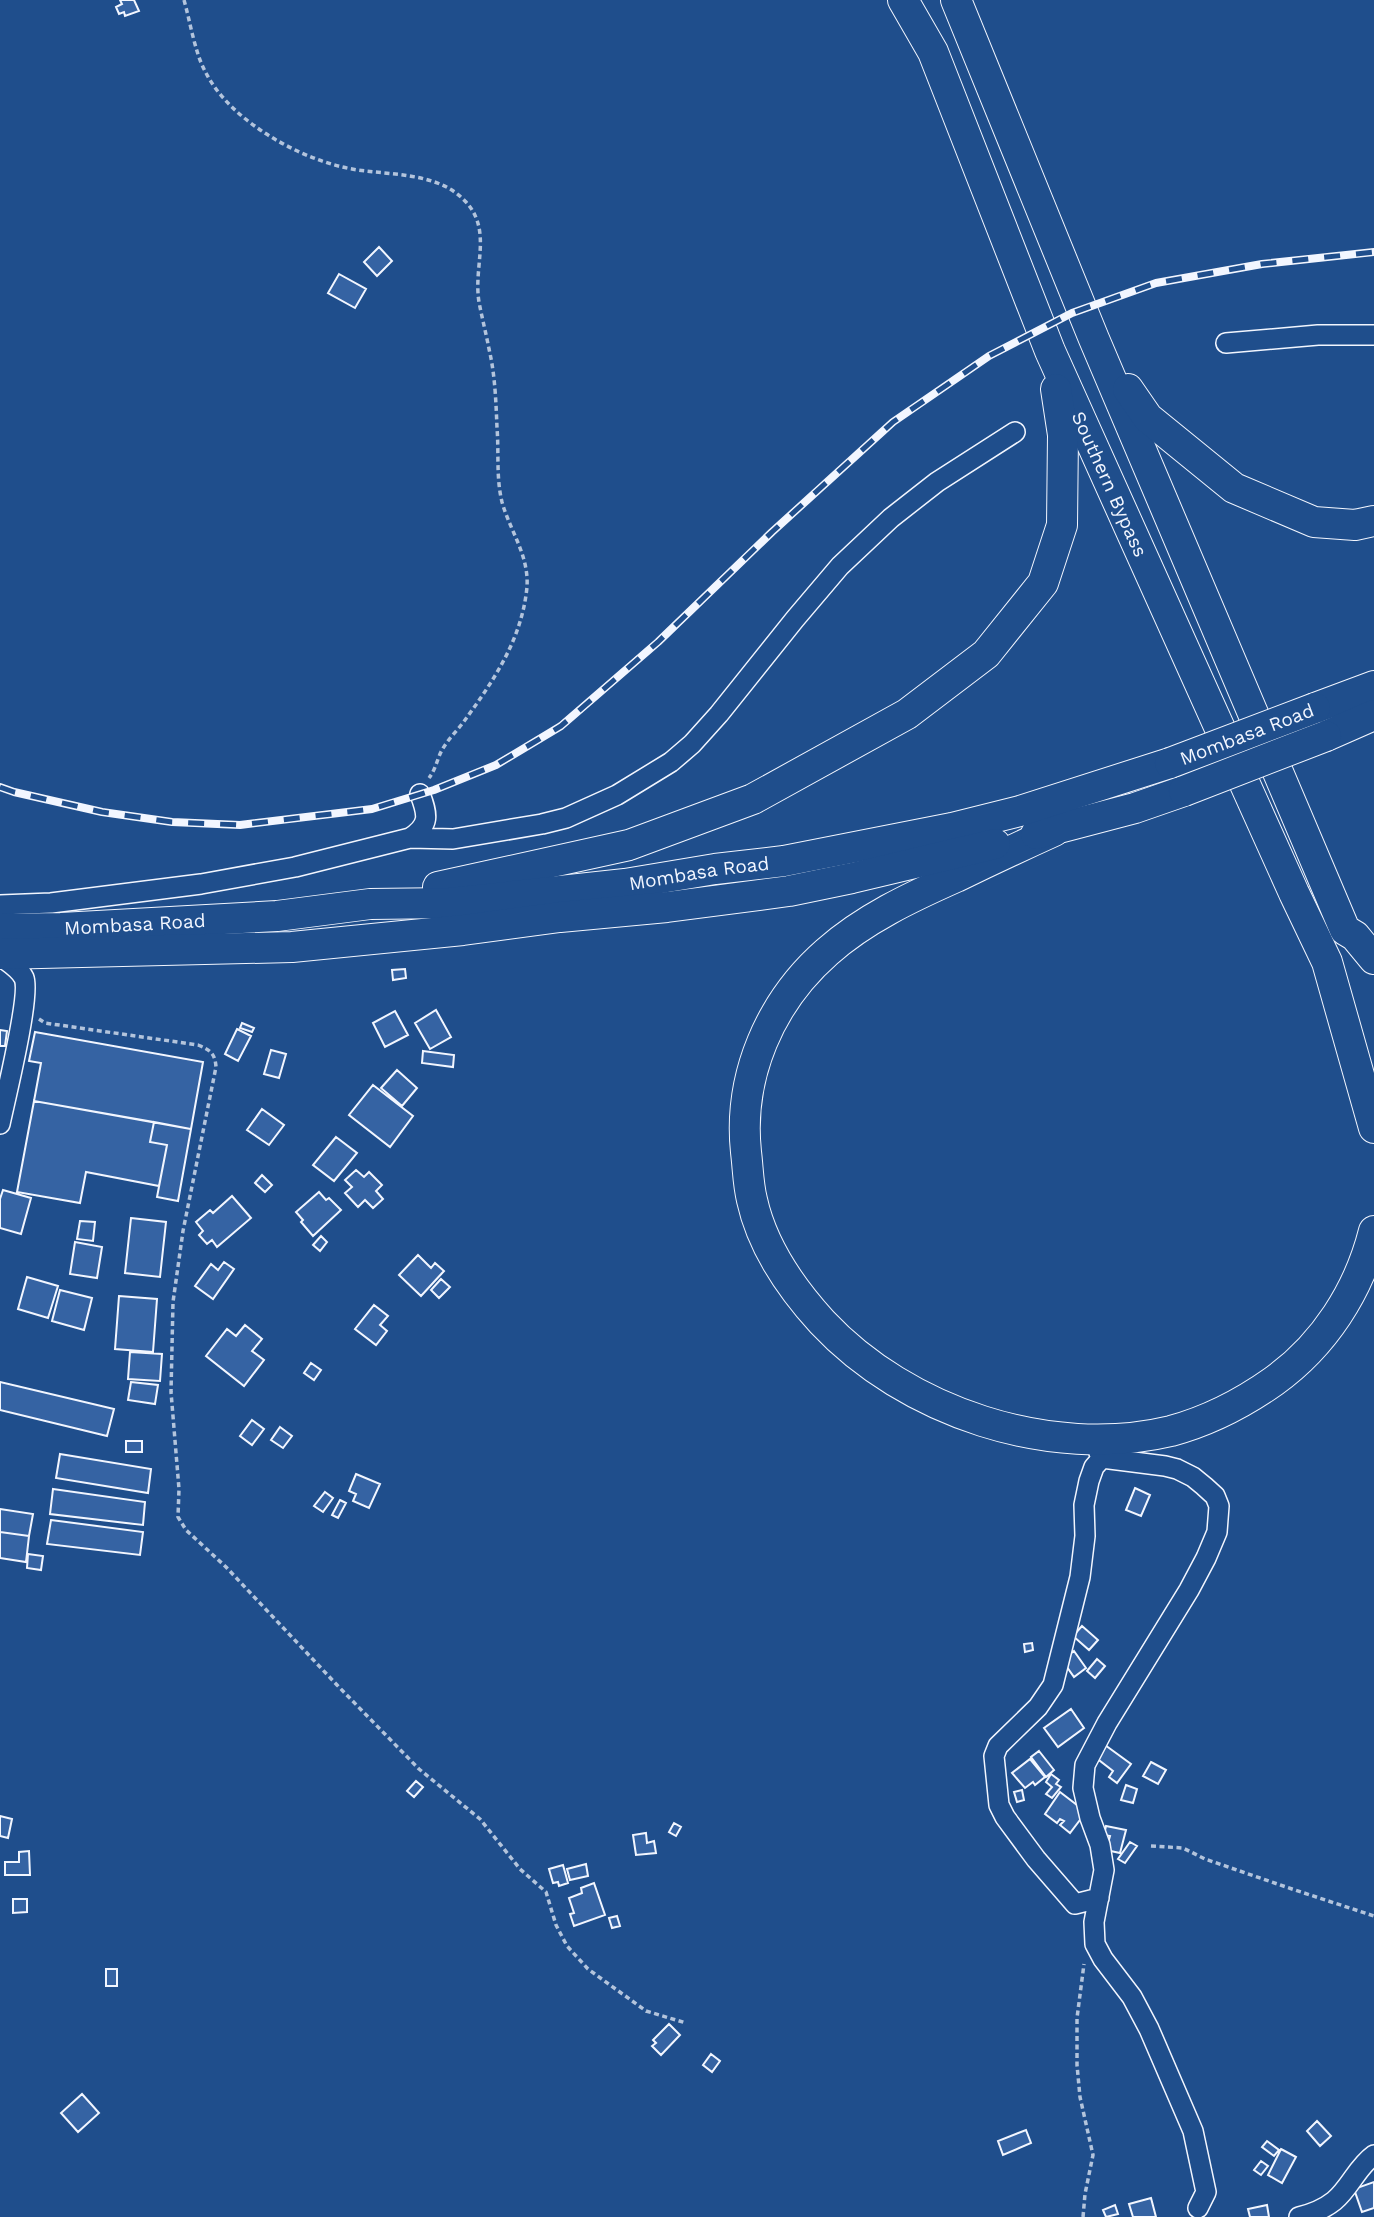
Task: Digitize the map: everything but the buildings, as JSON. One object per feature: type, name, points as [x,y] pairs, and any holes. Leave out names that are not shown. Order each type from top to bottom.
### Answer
[{"type":"highway","name":"Southern Bypass","points":[[903,0],[933,52],[1050,351],[1294,893],[1328,962],[1374,1128]]},
{"type":"highway","points":[[956,0],[1094,340],[1345,930],[1365,946],[1374,959]]},
{"type":"highway","points":[[1094,340],[1149,418],[1234,488],[1314,522],[1355,525],[1374,521]]},
{"type":"highway","points":[[370,904],[629,845],[753,799],[907,714],[986,654],[1042,583],[1062,526],[1063,435],[1050,351]]},
{"type":"highway","name":"Mombasa Road","points":[[0,929],[277,916],[370,904],[450,903],[625,884],[784,861],[952,828],[1020,811],[1170,762],[1374,686]]},
{"type":"highway","name":"Mombasa Road","points":[[0,955],[292,947],[667,907],[789,891],[1054,831],[1135,808],[1326,736],[1374,715]]},
{"type":"highway","points":[[1054,831],[920,893],[874,918],[828,950],[794,986],[764,1036],[748,1090],[744,1125],[752,1200],[768,1245],[801,1299],[854,1352],[932,1403],[1014,1430],[1061,1437],[1102,1449],[1198,1422],[1233,1408],[1296,1365],[1318,1342],[1340,1311],[1369,1250],[1374,1231]]},
{"type":"street","points":[[1226,343],[1318,335],[1374,335]]},
{"type":"street","points":[[0,905],[51,903],[201,884],[295,867],[410,838],[453,839],[542,824],[566,818],[609,799],[671,762],[692,744],[840,566],[891,519],[937,482],[1015,432]]},
{"type":"street","points":[[410,838],[422,830],[425,824],[420,794]]},
{"type":"street","points":[[0,955],[15,966],[24,979],[23,1008],[0,1124]]},
{"type":"street","points":[[1099,1898],[1075,1904],[1036,1859],[999,1805],[994,1756],[998,1746],[1038,1707],[1053,1685],[1080,1577],[1085,1536],[1084,1505],[1089,1481],[1102,1449],[1177,1469],[1193,1477],[1214,1496],[1219,1506],[1217,1532],[1189,1590],[1084,1765],[1083,1787],[1100,1845],[1104,1870],[1099,1898],[1094,1922],[1095,1944],[1132,1997],[1149,2029],[1193,2131],[1206,2192],[1198,2208]]},
{"type":"street","points":[[1299,2217],[1315,2213],[1334,2201],[1374,2155]]},
{"type":"path","points":[[184,0],[204,70],[218,93],[234,109],[288,147],[320,160],[350,170],[427,179],[450,188],[465,200],[478,217],[482,234],[477,288],[490,351],[502,501],[524,556],[527,587],[520,622],[510,650],[489,687],[442,750],[435,770],[423,784],[420,794]]},
{"type":"path","points":[[23,1008],[45,1023],[198,1045],[210,1051],[215,1058],[216,1067],[183,1231],[173,1302],[171,1392],[179,1489],[178,1517],[186,1530],[226,1567],[419,1769],[480,1819],[520,1869],[546,1892],[556,1924],[567,1946],[588,1969],[646,2011],[686,2023]]},
{"type":"path","points":[[1151,1846],[1183,1848],[1205,1859],[1374,1916]]},
{"type":"path","points":[[1083,2217],[1093,2155],[1080,2097],[1077,2018],[1084,1961],[1095,1944]]},
{"type":"railway","points":[[0,787],[102,812],[172,822],[240,825],[372,809],[434,790],[496,765],[561,726],[658,642],[772,532],[893,422],[989,356],[1072,313],[1156,283],[1262,264],[1374,252]]}]
